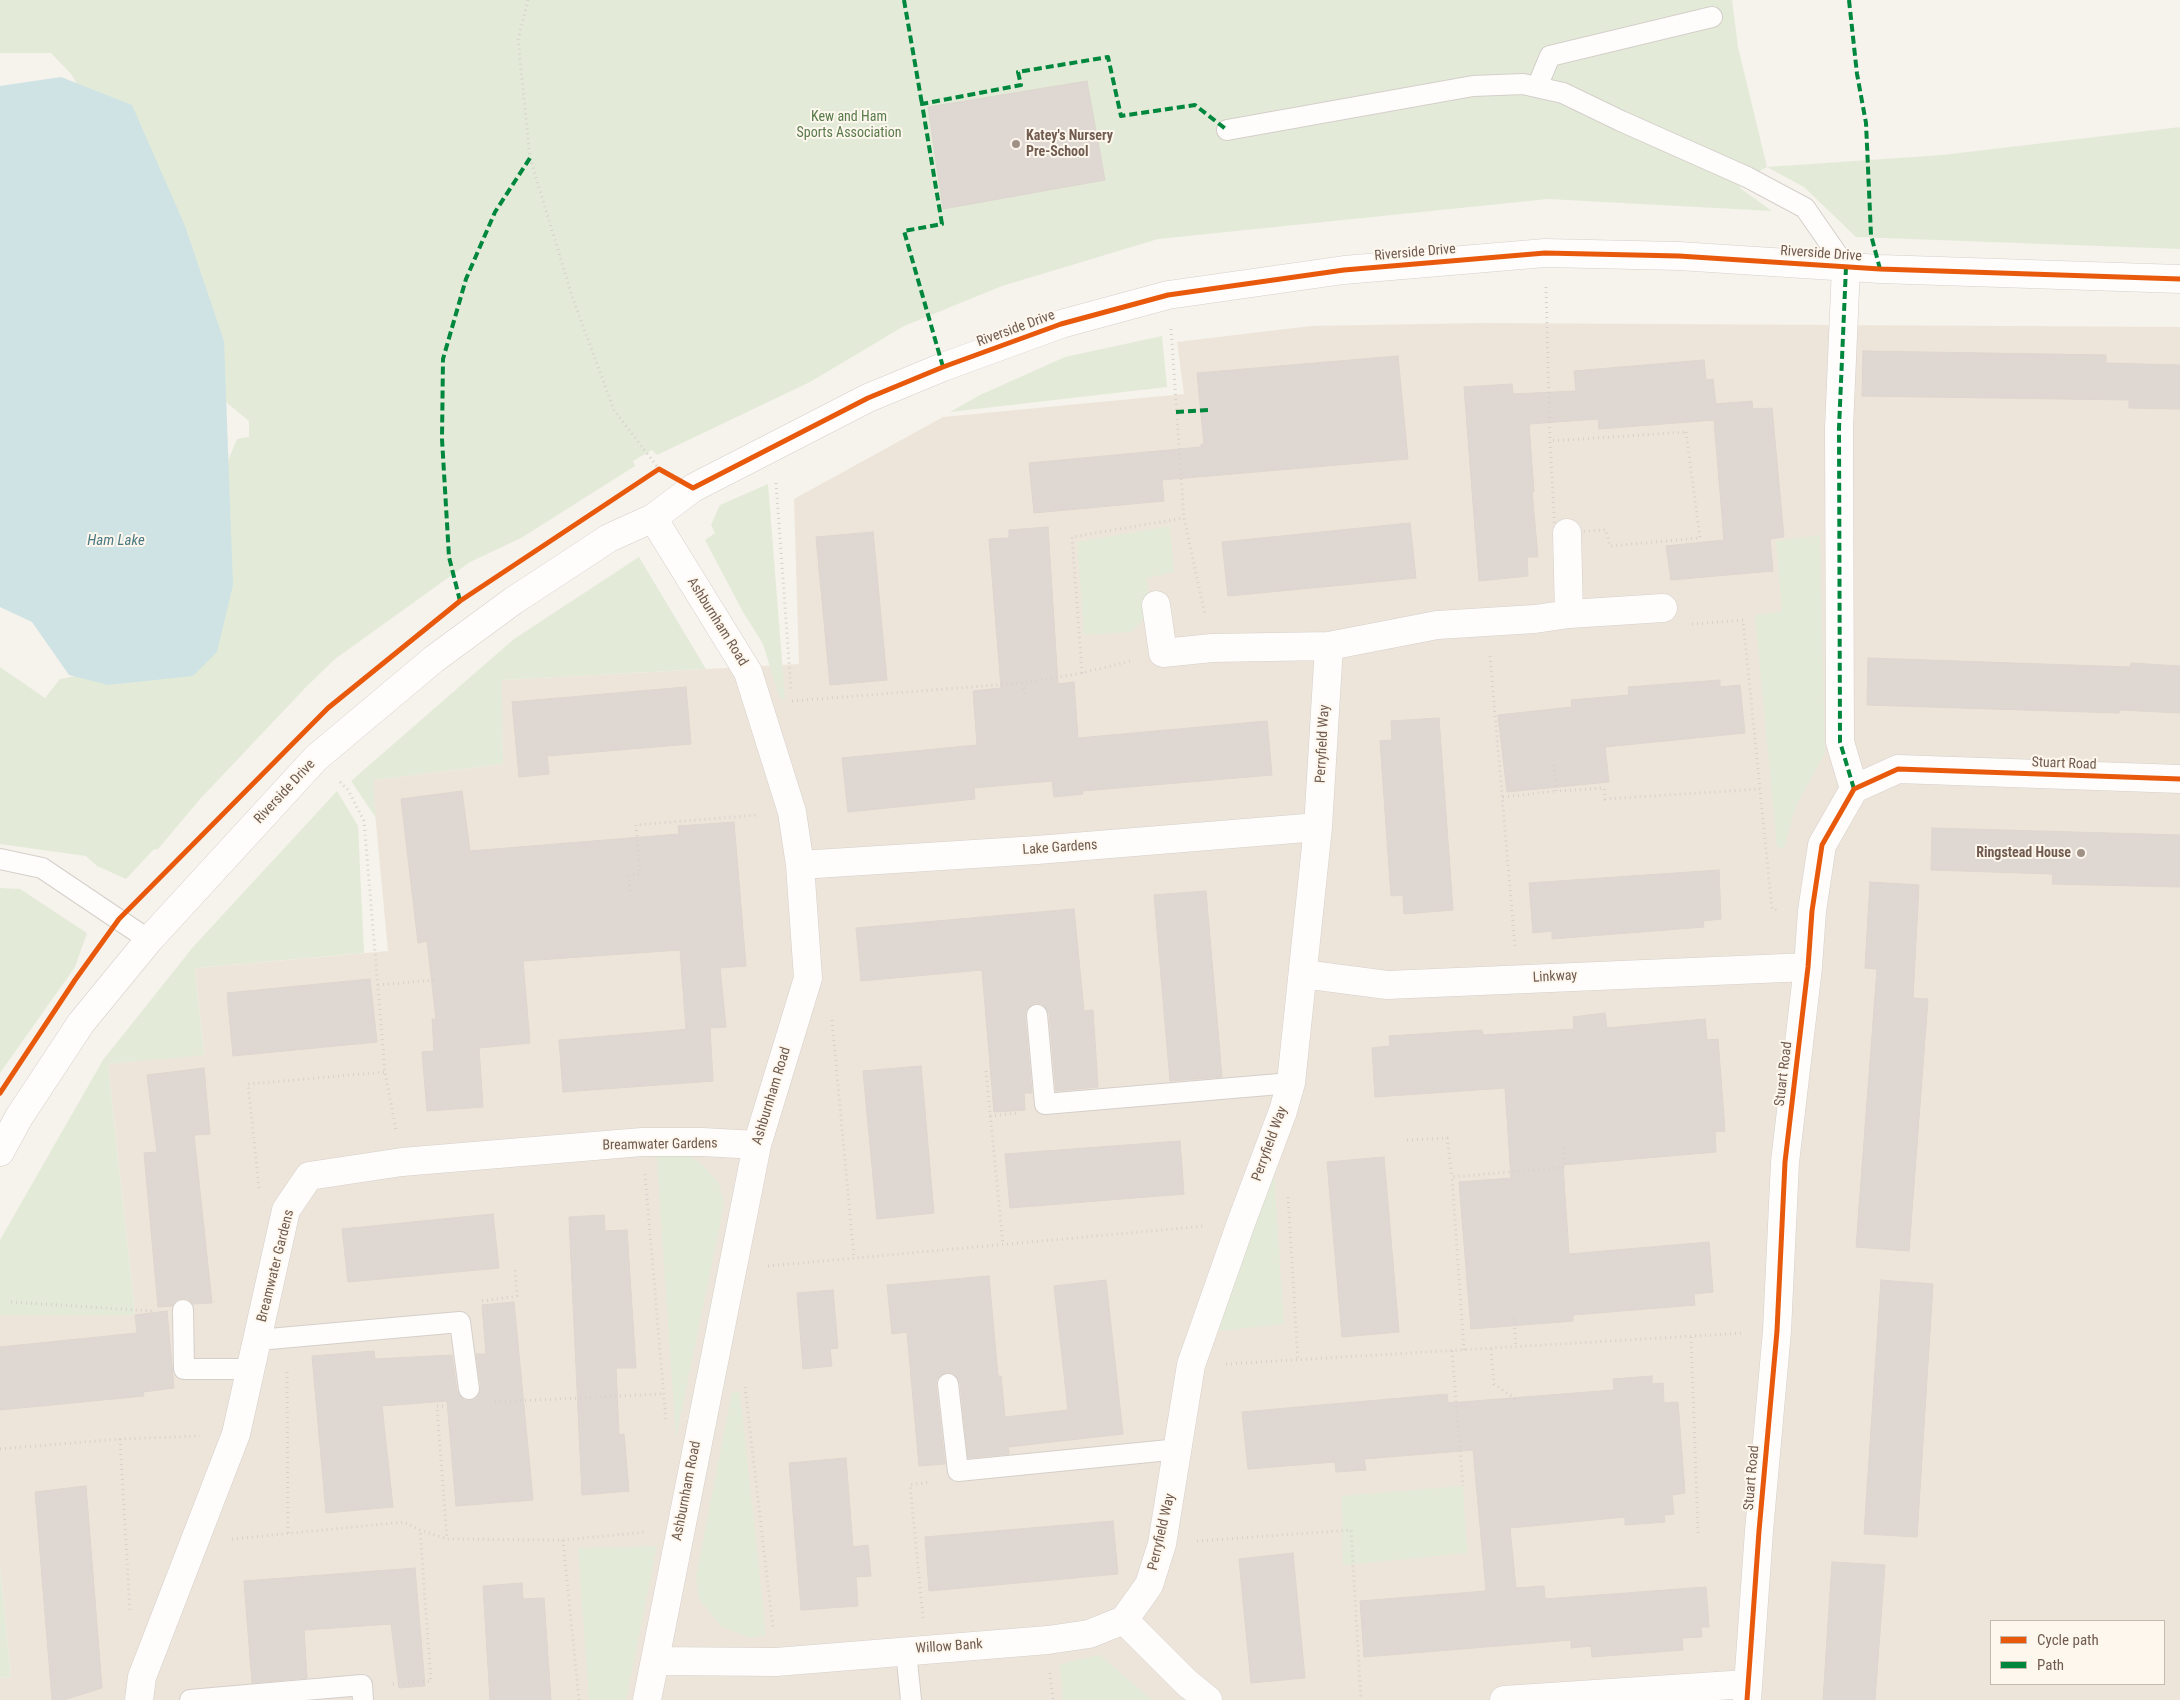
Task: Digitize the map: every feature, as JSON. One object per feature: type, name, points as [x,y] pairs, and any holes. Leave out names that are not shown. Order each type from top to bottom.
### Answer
[{"type":"street","name":"Riverside Drive","points":[[0,1152],[19,1118],[82,1023],[149,940],[316,758],[434,659],[513,601],[609,538],[653,518],[693,488],[868,398],[943,367],[1062,324],[1168,295],[1344,270],[1546,253],[1679,256],[1846,268],[2180,279]]},
{"type":"street","points":[[1846,268],[1839,428],[1840,742],[1854,789]]},
{"type":"street","name":"Ashburnham Road","points":[[647,1700],[733,1257],[757,1145],[808,978],[800,865],[792,812],[748,672],[653,518]]},
{"type":"street","points":[[1567,533],[1569,614]]},
{"type":"street","points":[[1156,606],[1163,653],[1212,648],[1329,646],[1437,625],[1487,623],[1569,614],[1663,608]]},
{"type":"street","name":"Perryfield Way","points":[[1124,1620],[1149,1585],[1162,1544],[1179,1449],[1191,1365],[1283,1111],[1291,1083],[1318,827],[1329,646]]},
{"type":"street","name":"Stuart Road","points":[[1747,1692],[1777,1331],[1785,1162],[1808,967],[1812,910],[1822,844],[1854,789],[1898,769],[2180,779]]},
{"type":"street","name":"Lake Gardens","points":[[800,865],[1037,850],[1318,827]]},
{"type":"street","name":"Linkway","points":[[1303,974],[1387,985],[1808,967]]},
{"type":"street","name":"Breamwater Gardens","points":[[139,1700],[142,1677],[236,1434],[286,1210],[309,1176],[402,1162],[642,1142],[702,1142],[757,1145]]},
{"type":"street","points":[[1124,1620],[1208,1700]]},
{"type":"street","name":"Willow Bank","points":[[655,1661],[776,1662],[1048,1640],[1089,1634],[1124,1620]]},
{"type":"street","points":[[1504,1700],[1747,1692]]},
{"type":"lane","points":[[1537,88],[1550,56],[1712,17]]},
{"type":"lane","points":[[1227,130],[1473,86],[1523,84],[1563,93],[1621,121],[1748,177],[1805,208],[1846,268]]},
{"type":"lane","points":[[0,858],[42,868],[149,940]]},
{"type":"lane","points":[[1037,1015],[1045,1104],[1291,1083]]},
{"type":"lane","points":[[183,1310],[184,1369],[251,1369]]},
{"type":"lane","points":[[258,1340],[460,1322],[469,1396]]},
{"type":"lane","points":[[948,1384],[958,1471],[1179,1449]]},
{"type":"lane","points":[[911,1700],[916,1650]]},
{"type":"lane","points":[[190,1700],[363,1693]]},
{"type":"path","points":[[528,0],[518,40],[530,158],[573,299],[614,410],[659,469],[693,488]]},
{"type":"path","points":[[1546,253],[1550,441],[1555,533],[1606,530],[1610,546],[1700,538],[1686,432],[1550,441]]},
{"type":"path","points":[[1168,295],[1184,518],[1212,648]]},
{"type":"path","points":[[773,448],[792,711]]},
{"type":"path","points":[[652,474],[659,469]]},
{"type":"path","points":[[1082,673],[1072,537],[1184,518]]},
{"type":"path","points":[[1688,625],[1743,620],[1772,909],[1812,910]]},
{"type":"path","points":[[1487,623],[1518,979]]},
{"type":"path","points":[[792,701],[1022,683],[1082,673],[1163,653]]},
{"type":"path","points":[[1022,683],[1026,694]]},
{"type":"path","points":[[316,758],[348,790],[364,821],[385,1072],[402,1162]]},
{"type":"path","points":[[1554,765],[1556,790]]},
{"type":"path","points":[[1503,797],[1556,790],[1604,788],[1605,799],[1760,789]]},
{"type":"path","points":[[630,891],[629,875],[640,874],[636,825],[792,812]]},
{"type":"path","points":[[378,985],[434,980]]},
{"type":"path","points":[[831,1012],[854,1258]]},
{"type":"path","points":[[986,1071],[1003,1245]]},
{"type":"path","points":[[1407,1140],[1448,1138],[1464,1350]]},
{"type":"path","points":[[642,1142],[662,1394],[666,1423]]},
{"type":"path","points":[[1452,1176],[1565,1167],[1563,1147]]},
{"type":"path","points":[[1288,1188],[1298,1361]]},
{"type":"path","points":[[733,1257],[764,1266],[1241,1223]]},
{"type":"path","points":[[460,1322],[481,1301],[517,1296],[515,1267]]},
{"type":"path","points":[[11,1302],[136,1311],[183,1310]]},
{"type":"path","points":[[1514,1318],[1516,1347]]},
{"type":"path","points":[[1191,1365],[1298,1361],[1777,1331]]},
{"type":"path","points":[[1691,1336],[1698,1534]]},
{"type":"path","points":[[286,1338],[288,1533]]},
{"type":"path","points":[[1491,1349],[1494,1384],[1517,1400]]},
{"type":"path","points":[[1452,1351],[1463,1486]]},
{"type":"path","points":[[745,1385],[776,1662]]},
{"type":"path","points":[[447,1539],[437,1406],[469,1396],[662,1394]]},
{"type":"path","points":[[0,1449],[120,1439],[236,1434]]},
{"type":"path","points":[[120,1439],[130,1617]]},
{"type":"path","points":[[916,1650],[910,1484],[938,1482],[958,1471]]},
{"type":"path","points":[[194,1543],[404,1522],[420,1530],[447,1539],[564,1540],[680,1529]]},
{"type":"path","points":[[363,1693],[431,1681],[420,1530]]},
{"type":"path","points":[[1162,1544],[1351,1530],[1361,1700]]},
{"type":"path","points":[[564,1540],[579,1700]]},
{"type":"shaded area","points":[[1482,323],[2180,327],[2180,1700],[0,1700],[0,1678],[11,1677],[0,1567],[0,1315],[135,1315],[108,1064],[204,1054],[195,968],[388,951],[372,780],[503,764],[501,680],[799,664],[794,499],[943,417],[1184,394],[1177,342],[1311,326]]},
{"type":"green space","name":"Kew and Ham Sports Association","points":[[0,0],[1732,0],[1738,47],[1767,167],[1748,177],[1740,188],[1772,211],[1548,199],[1158,239],[1002,286],[904,326],[810,382],[657,455],[652,450],[633,461],[635,466],[521,538],[470,562],[335,659],[201,798],[158,849],[153,850],[126,879],[97,866],[86,856],[0,844],[0,667],[45,698],[60,679],[111,670],[218,485],[237,439],[249,437],[249,421],[210,389],[155,210],[71,74],[51,53],[0,53]]},
{"type":"green space","points":[[2180,127],[2180,249],[1856,237],[1804,187],[1767,167],[1942,155]]},
{"type":"green space","points":[[1162,336],[1167,387],[950,412],[980,395],[1065,357]]},
{"type":"green space","points":[[768,484],[785,699],[780,699],[763,644],[743,612],[705,540],[715,533],[711,525],[720,505]]},
{"type":"green space","points":[[1170,526],[1174,572],[1147,578],[1149,608],[1142,621],[1131,632],[1084,635],[1077,542]]},
{"type":"green space","points":[[1820,535],[1825,753],[1795,808],[1784,849],[1777,847],[1755,615],[1782,611],[1776,541]]},
{"type":"green space","points":[[639,557],[706,669],[502,680],[503,764],[373,780],[376,818],[351,781],[514,639]]},
{"type":"green space","points":[[337,791],[358,826],[364,953],[195,968],[204,1055],[108,1064],[135,1315],[0,1315],[0,1240],[103,1060],[193,947]]},
{"type":"green space","points":[[0,888],[20,889],[87,933],[75,967],[0,1073]]},
{"type":"green space","points":[[656,1149],[682,1151],[703,1165],[719,1183],[724,1205],[676,1438]]},
{"type":"green space","points":[[1273,1160],[1284,1324],[1217,1331]]},
{"type":"green space","points":[[732,1392],[740,1392],[766,1635],[751,1638],[722,1627],[699,1599],[696,1577]]},
{"type":"green space","points":[[1463,1486],[1467,1553],[1343,1565],[1342,1496]]},
{"type":"green space","points":[[657,1546],[626,1700],[589,1700],[578,1548]]},
{"type":"green space","points":[[0,1567],[11,1677],[0,1678]]},
{"type":"green space","points":[[1100,1655],[1152,1700],[1063,1700],[1060,1664]]},
{"type":"water","name":"Ham Lake","points":[[61,77],[132,105],[185,226],[224,341],[233,585],[217,652],[193,676],[108,685],[69,675],[32,622],[0,607],[0,86]]},
{"type":"building","name":"Katey's Nursery Pre-School","points":[[1087,81],[1105,180],[943,209],[928,107]]},
{"type":"building","points":[[1863,351],[2106,355],[2106,363],[2180,365],[2180,409],[2129,408],[2129,400],[1862,396]]},
{"type":"building","points":[[1398,356],[1408,459],[1162,480],[1164,501],[1034,513],[1029,463],[1201,447],[1201,444],[1204,444],[1197,373]]},
{"type":"building","points":[[1704,360],[1706,380],[1713,379],[1716,404],[1752,401],[1753,409],[1772,408],[1784,537],[1770,539],[1773,571],[1671,580],[1666,546],[1724,540],[1714,420],[1599,429],[1598,419],[1529,424],[1534,492],[1532,492],[1538,557],[1527,557],[1528,576],[1479,581],[1464,387],[1512,384],[1513,394],[1576,391],[1574,371]]},
{"type":"building","points":[[1410,523],[1416,578],[1228,596],[1222,542]]},
{"type":"building","points":[[1048,527],[1058,684],[1074,682],[1078,738],[1267,721],[1272,775],[1082,791],[1083,794],[1054,797],[1052,781],[974,788],[975,799],[848,812],[842,758],[977,745],[973,691],[1001,688],[989,539],[1009,538],[1009,530]]},
{"type":"building","points":[[873,532],[887,680],[830,685],[816,537]]},
{"type":"building","points":[[1868,658],[2130,667],[2131,663],[2180,666],[2180,713],[2119,710],[2119,713],[1867,705]]},
{"type":"building","points":[[1720,680],[1720,687],[1740,685],[1745,733],[1605,747],[1609,782],[1507,792],[1498,715],[1572,707],[1571,700],[1629,695],[1628,687]]},
{"type":"building","points":[[686,687],[691,744],[547,756],[549,774],[519,777],[512,702]]},
{"type":"building","points":[[1439,718],[1453,910],[1404,914],[1403,895],[1391,896],[1380,741],[1392,740],[1391,721]]},
{"type":"building","points":[[462,791],[470,851],[679,834],[678,826],[734,822],[746,966],[720,968],[726,1027],[710,1028],[713,1081],[563,1092],[559,1040],[691,1029],[686,1029],[680,950],[523,961],[530,1043],[479,1048],[483,1107],[427,1111],[422,1052],[434,1051],[432,1019],[436,1019],[427,941],[418,943],[401,799]]},
{"type":"building","points":[[1932,828],[2180,835],[2180,887],[2052,884],[2053,874],[1931,870]]},
{"type":"building","points":[[1719,870],[1721,919],[1703,921],[1704,927],[1552,939],[1552,931],[1533,933],[1529,883]]},
{"type":"building","points":[[1870,882],[1919,885],[1913,998],[1928,999],[1909,1251],[1856,1247],[1877,969],[1865,968]]},
{"type":"building","points":[[1206,891],[1222,1077],[1170,1081],[1154,895]]},
{"type":"building","points":[[1074,909],[1084,1011],[1093,1010],[1098,1087],[1056,1091],[1049,1013],[1042,1004],[1035,1003],[1026,1010],[1025,1016],[1032,1093],[1024,1093],[1025,1110],[994,1112],[982,970],[861,981],[856,928]]},
{"type":"building","points":[[370,979],[377,1042],[233,1056],[227,993]]},
{"type":"building","points":[[1605,1013],[1607,1028],[1705,1019],[1707,1040],[1718,1039],[1725,1131],[1715,1132],[1716,1152],[1563,1165],[1569,1254],[1709,1242],[1713,1292],[1694,1294],[1695,1305],[1573,1315],[1573,1321],[1471,1329],[1459,1182],[1511,1178],[1505,1088],[1375,1097],[1372,1048],[1390,1046],[1389,1036],[1482,1030],[1483,1035],[1574,1029],[1573,1017]]},
{"type":"building","points":[[921,1066],[934,1213],[877,1219],[863,1071]]},
{"type":"building","points":[[204,1068],[210,1134],[194,1135],[212,1303],[193,1304],[188,1299],[182,1298],[176,1300],[172,1306],[158,1307],[144,1153],[157,1152],[147,1075]]},
{"type":"building","points":[[1180,1141],[1184,1194],[1010,1208],[1005,1154]]},
{"type":"building","points":[[1384,1157],[1399,1332],[1342,1337],[1327,1162]]},
{"type":"building","points":[[493,1214],[499,1268],[348,1282],[342,1229]]},
{"type":"building","points":[[604,1215],[605,1231],[627,1230],[636,1368],[616,1368],[619,1435],[624,1434],[629,1491],[582,1495],[569,1217]]},
{"type":"building","points":[[989,1276],[998,1376],[1001,1376],[1005,1417],[1068,1410],[1054,1286],[1106,1280],[1123,1434],[1008,1447],[1009,1454],[968,1458],[960,1383],[953,1373],[946,1372],[937,1379],[936,1385],[945,1464],[919,1466],[907,1332],[892,1334],[887,1285]]},
{"type":"building","points":[[1881,1280],[1933,1284],[1917,1537],[1864,1534]]},
{"type":"building","points":[[833,1290],[838,1348],[830,1349],[832,1366],[803,1369],[797,1293]]},
{"type":"building","points":[[514,1302],[533,1500],[456,1506],[447,1401],[382,1406],[393,1507],[326,1513],[312,1356],[374,1351],[375,1359],[452,1355],[457,1391],[464,1400],[471,1401],[477,1398],[481,1388],[476,1354],[486,1354],[482,1305]]},
{"type":"building","points":[[167,1311],[174,1388],[143,1392],[144,1396],[0,1410],[0,1347],[137,1333],[135,1315]]},
{"type":"building","points":[[1652,1376],[1652,1384],[1663,1383],[1664,1403],[1678,1402],[1685,1493],[1672,1495],[1674,1514],[1664,1515],[1665,1522],[1625,1525],[1625,1517],[1510,1528],[1516,1588],[1544,1586],[1545,1599],[1706,1587],[1709,1627],[1701,1627],[1702,1637],[1682,1638],[1683,1650],[1592,1657],[1591,1646],[1571,1648],[1571,1640],[1364,1657],[1360,1601],[1486,1591],[1473,1450],[1364,1459],[1366,1470],[1336,1472],[1335,1462],[1248,1469],[1242,1412],[1447,1394],[1448,1403],[1614,1390],[1613,1379]]},
{"type":"building","points":[[846,1458],[853,1547],[868,1545],[871,1576],[856,1577],[858,1606],[801,1610],[789,1463]]},
{"type":"building","points":[[86,1486],[102,1688],[64,1700],[52,1700],[35,1492]]},
{"type":"building","points":[[1113,1521],[1118,1574],[929,1591],[925,1537]]},
{"type":"building","points":[[1293,1553],[1305,1678],[1251,1683],[1239,1559]]},
{"type":"building","points":[[1832,1562],[1885,1565],[1875,1700],[1823,1700]]},
{"type":"building","points":[[415,1568],[425,1686],[399,1688],[391,1624],[304,1630],[307,1678],[252,1683],[244,1581]]},
{"type":"building","points":[[522,1583],[523,1599],[544,1598],[551,1700],[490,1700],[483,1586]]},
{"type":"marked path","points":[[904,0],[922,104]]},
{"type":"marked path","points":[[1849,0],[1857,74],[1866,123],[1871,235],[1880,269]]},
{"type":"marked path","points":[[943,367],[904,231],[942,224],[922,104],[1021,85],[1018,72],[1108,57],[1121,116],[1195,105],[1227,130]]},
{"type":"marked path","points":[[460,601],[449,557],[442,439],[443,359],[466,279],[495,212],[530,158]]},
{"type":"marked path","points":[[1846,267],[1839,428],[1840,742],[1854,789]]},
{"type":"marked path","points":[[1176,412],[1208,410]]},
{"type":"cycle path","points":[[0,1093],[75,980],[119,919],[328,708],[460,601],[659,469],[693,488],[868,398],[943,367],[1061,324],[1168,295],[1344,270],[1545,253],[1679,256],[1880,269],[2180,279]]},
{"type":"cycle path","points":[[1747,1700],[1759,1531],[1777,1331],[1785,1162],[1808,967],[1812,911],[1822,845],[1854,789],[1898,769],[2180,779]]},
{"type":"place","name":"Katey's Nursery Pre-School","points":[[1016,144]]},
{"type":"place","name":"Ringstead House","points":[[2081,853]]}]
